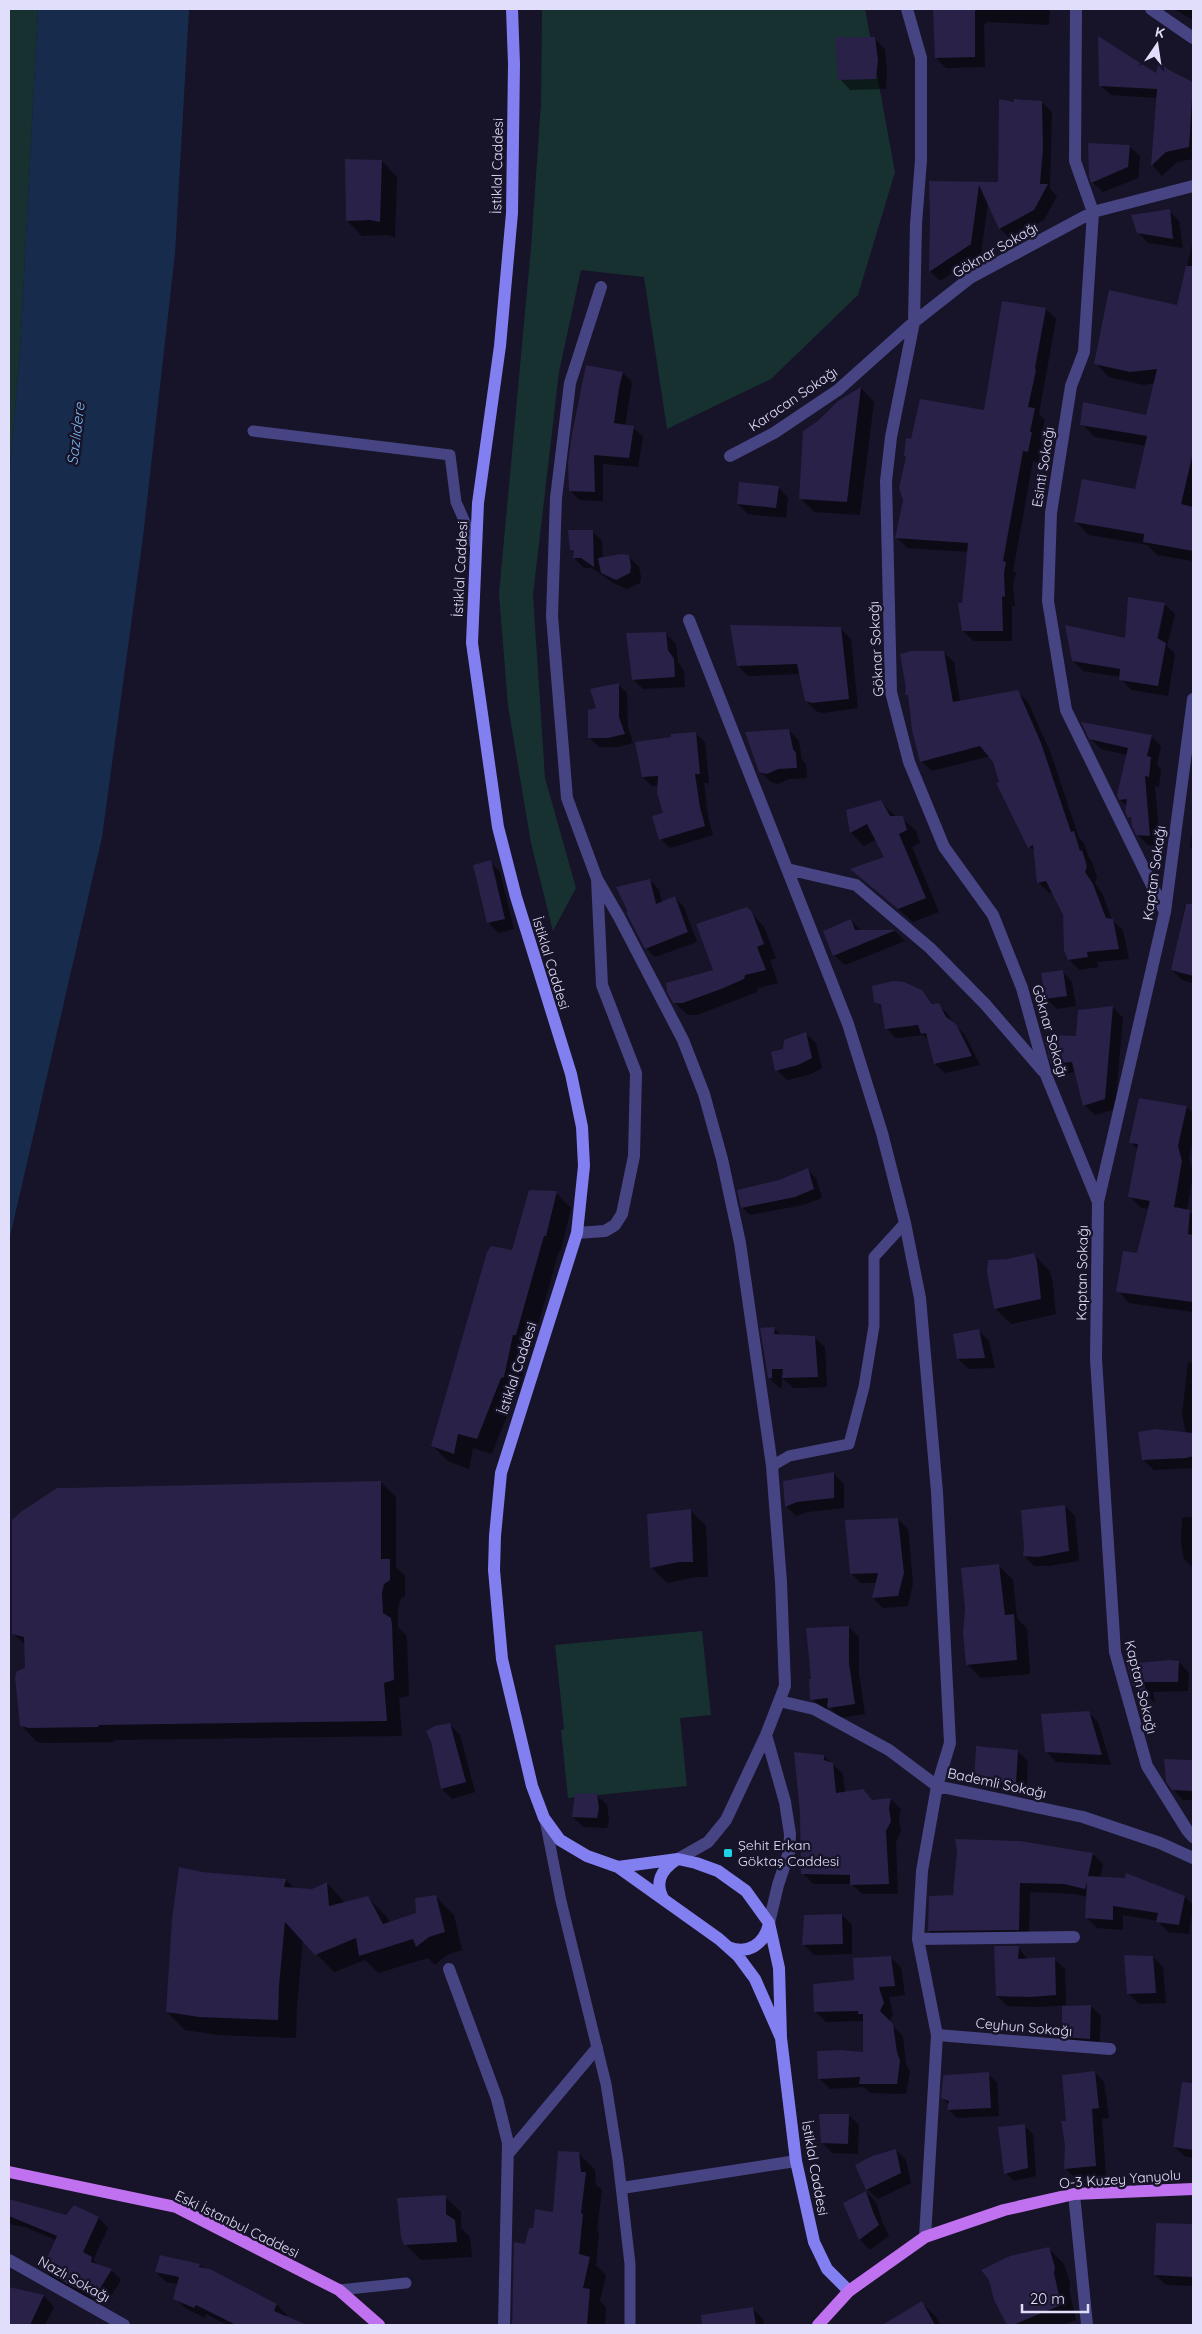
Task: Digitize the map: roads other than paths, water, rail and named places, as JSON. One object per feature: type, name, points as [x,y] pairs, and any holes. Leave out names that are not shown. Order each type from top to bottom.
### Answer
[{"type":"main road","name":"İstiklal Caddesi","points":[[512,9],[514,64],[512,214],[500,346],[478,503],[472,643],[498,827],[516,897],[571,1074],[582,1127],[584,1166],[577,1232],[501,1473],[494,1570],[502,1659],[532,1786],[544,1818],[560,1840],[587,1856],[618,1867],[694,1919],[728,1947],[755,1979],[781,2038]]},
{"type":"main road","name":"İstiklal Caddesi","points":[[618,1867],[678,1859],[718,1871],[746,1891],[769,1923],[779,1968],[781,2038],[796,2161],[814,2242],[827,2269],[849,2291]]},
{"type":"main road","points":[[664,1900],[659,1888],[660,1876],[668,1866],[678,1859]]},
{"type":"main road","points":[[728,1947],[739,1951],[752,1948],[764,1938],[769,1923]]},
{"type":"main road","name":"Eski İstanbul Caddesi","points":[[9,2172],[176,2208],[339,2290],[379,2325]]},
{"type":"main road","name":"O-3 Kuzey Yanyolu","points":[[818,2325],[849,2291],[924,2237],[1004,2210],[1074,2194],[1193,2189]]},
{"type":"street","points":[[906,9],[920,58],[920,160],[916,224],[914,322]]},
{"type":"street","name":"Esinti Sokağı","points":[[1076,9],[1075,161],[1093,212],[1084,352],[1072,386],[1051,513],[1048,601],[1066,710],[1165,912]]},
{"type":"street","points":[[1151,9],[1193,38]]},
{"type":"street","name":"Göknar Sokağı","points":[[1098,1202],[1046,1075],[1022,988],[993,915],[944,847],[909,762],[891,692],[886,481],[891,437],[914,322],[970,278],[1093,212],[1193,186]]},
{"type":"street","points":[[602,287],[570,383],[556,498],[552,616],[566,798],[596,879],[619,917],[631,944],[683,1040],[704,1094],[722,1159],[740,1243],[772,1466],[785,1660],[785,1686],[766,1735],[726,1820],[708,1842],[678,1859]]},
{"type":"street","name":"Karacan Sokağı","points":[[730,456],[774,433],[838,390],[914,322]]},
{"type":"street","points":[[689,620],[848,1024],[882,1133],[905,1223],[920,1298],[937,1492],[950,1742],[936,1786],[922,1871],[918,1939],[936,2035],[924,2237]]},
{"type":"street","name":"Kaptan Sokağı","points":[[1193,699],[1165,912],[1098,1202],[1096,1359],[1115,1652],[1146,1766],[1193,1837]]},
{"type":"street","points":[[787,869],[856,885],[930,948],[985,1004],[1046,1075]]},
{"type":"street","points":[[577,1232],[605,1231],[615,1225],[622,1214],[634,1156],[636,1073],[602,985],[596,879]]},
{"type":"street","name":"Bademli Sokağı","points":[[779,1701],[814,1709],[890,1750],[936,1786],[1083,1817],[1160,1842],[1193,1858]]},
{"type":"street","points":[[766,1735],[785,1802],[790,1834],[789,1852],[778,1885],[769,1923]]},
{"type":"street","points":[[918,1939],[1074,1937]]},
{"type":"street","points":[[449,1969],[497,2099],[508,2143],[504,2325]]},
{"type":"street","name":"Ceyhun Sokağı","points":[[936,2035],[1110,2049]]},
{"type":"street","points":[[508,2154],[598,2048]]},
{"type":"street","points":[[622,2188],[796,2161]]},
{"type":"street","points":[[1074,2194],[1087,2325]]},
{"type":"street","name":"Nazlı Sokağı","points":[[9,2260],[124,2325]]},
{"type":"lane","points":[[253,431],[450,455],[456,502],[475,545]]},
{"type":"lane","points":[[772,1466],[788,1456],[849,1444],[864,1387],[874,1326],[874,1257],[905,1223]]},
{"type":"lane","points":[[544,1818],[561,1901],[606,2084],[622,2188],[630,2264],[630,2325]]},
{"type":"lane","points":[[339,2290],[406,2283]]},
{"type":"water","name":"Sazlıdere","points":[[38,9],[189,9],[175,253],[143,537],[102,837],[9,1241],[9,480],[20,352]]},
{"type":"place","name":"Şehit Erkan Göktaş Caddesi","points":[[728,1853]]}]
